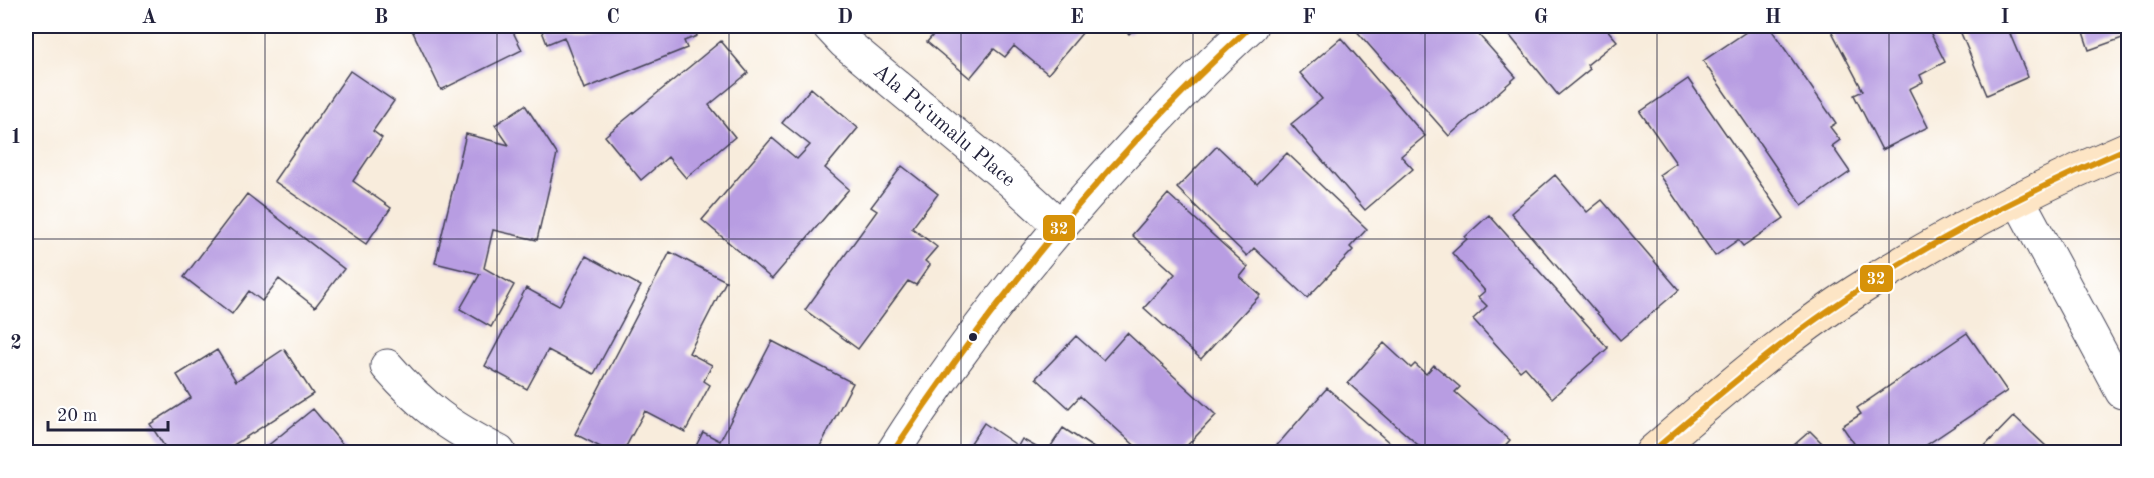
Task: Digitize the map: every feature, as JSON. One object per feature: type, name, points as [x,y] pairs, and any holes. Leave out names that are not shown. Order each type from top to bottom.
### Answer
[{"type":"street","name":"Ala Puʻumalu Place","points":[[829,26],[852,49],[1011,181],[1059,225]]},
{"type":"street","points":[[893,453],[988,315],[1059,225],[1159,117],[1251,26]]},
{"type":"street","points":[[1652,453],[1781,345],[1854,293],[1934,244],[2018,200],[2128,148]]},
{"type":"street","points":[[2018,200],[2122,392]]},
{"type":"street","points":[[387,366],[413,396],[453,428],[498,453]]},
{"type":"building","points":[[410,26],[510,26],[522,50],[441,90]]},
{"type":"building","points":[[540,26],[712,26],[696,32],[697,36],[684,41],[687,48],[584,89],[564,37],[547,44]]},
{"type":"building","points":[[941,26],[1088,26],[1048,74],[1014,46],[1005,57],[994,49],[970,78],[927,42]]},
{"type":"building","points":[[1121,26],[1138,26],[1129,34]]},
{"type":"building","points":[[1356,26],[1415,26],[1422,34],[1432,26],[1471,26],[1516,77],[1449,136],[1354,28]]},
{"type":"building","points":[[1502,26],[1604,26],[1617,41],[1587,65],[1590,69],[1558,95]]},
{"type":"building","points":[[1755,26],[1769,26],[1836,123],[1830,127],[1840,140],[1832,146],[1850,172],[1802,205],[1703,61]]},
{"type":"building","points":[[1829,26],[1927,26],[1945,62],[1920,75],[1923,82],[1909,89],[1928,127],[1882,150],[1854,95],[1863,91]]},
{"type":"building","points":[[1958,26],[2031,26],[2010,34],[2028,77],[1987,95]]},
{"type":"building","points":[[2081,26],[2128,26],[2128,36],[2089,50]]},
{"type":"building","points":[[1341,38],[1425,136],[1401,156],[1413,169],[1365,210],[1291,124],[1322,99],[1300,73]]},
{"type":"building","points":[[721,41],[748,73],[709,105],[735,137],[686,178],[668,157],[641,180],[605,136]]},
{"type":"building","points":[[350,71],[394,101],[373,131],[382,138],[353,181],[391,208],[366,244],[274,181]]},
{"type":"building","points":[[1688,79],[1784,218],[1743,246],[1738,240],[1715,256],[1659,175],[1676,163],[1640,112]]},
{"type":"building","points":[[811,88],[858,128],[825,168],[849,189],[772,279],[702,220],[772,138],[797,159],[810,145],[782,123]]},
{"type":"building","points":[[525,105],[557,154],[537,240],[493,230],[484,268],[514,285],[491,327],[460,309],[480,274],[435,263],[466,134],[509,145],[495,125]]},
{"type":"building","points":[[1217,146],[1257,184],[1287,153],[1367,229],[1350,247],[1353,250],[1307,298],[1254,248],[1247,256],[1177,188]]},
{"type":"building","points":[[902,166],[938,194],[912,228],[937,247],[925,261],[930,265],[916,285],[908,281],[858,349],[805,310],[877,211],[871,207]]},
{"type":"building","points":[[1555,175],[1587,212],[1602,200],[1679,290],[1620,340],[1511,213]]},
{"type":"building","points":[[247,194],[344,269],[315,307],[279,279],[262,301],[249,291],[232,314],[184,277]]},
{"type":"building","points":[[1168,194],[1248,267],[1240,277],[1260,295],[1201,359],[1144,308],[1175,274],[1132,235]]},
{"type":"building","points":[[1489,215],[1608,348],[1552,398],[1525,367],[1520,371],[1473,319],[1487,306],[1478,297],[1485,291],[1452,253],[1467,239],[1465,237]]},
{"type":"building","points":[[670,252],[726,281],[689,353],[712,365],[704,381],[710,385],[685,432],[645,411],[623,452],[610,452],[575,434]]},
{"type":"building","points":[[586,256],[641,286],[594,374],[548,350],[527,389],[485,366],[526,288],[559,306]]},
{"type":"building","points":[[1127,333],[1216,415],[1181,452],[1142,452],[1080,396],[1069,408],[1036,378],[1076,336],[1103,360]]},
{"type":"building","points":[[1967,333],[2007,391],[1916,452],[1860,452],[1842,426],[1861,414],[1857,408]]},
{"type":"building","points":[[772,341],[853,383],[817,452],[693,452],[703,432],[720,441]]},
{"type":"building","points":[[1384,343],[1411,368],[1415,364],[1426,374],[1434,365],[1460,387],[1455,392],[1510,440],[1499,452],[1426,452],[1348,383]]},
{"type":"building","points":[[284,349],[313,394],[223,452],[168,452],[150,424],[191,398],[177,375],[217,350],[236,381]]},
{"type":"building","points":[[1327,388],[1400,452],[1272,451]]},
{"type":"building","points":[[313,409],[349,452],[260,452]]},
{"type":"building","points":[[2014,416],[2048,448],[2043,452],[1979,452]]},
{"type":"building","points":[[984,423],[1018,446],[1022,439],[1045,452],[965,452]]},
{"type":"building","points":[[1063,428],[1100,452],[1047,452]]},
{"type":"building","points":[[1810,431],[1831,452],[1786,452]]},
{"type":"transit line","name":"32","points":[[893,452],[973,338],[1059,228],[1152,124],[1251,26]]},
{"type":"transit line","name":"32","points":[[1652,452],[1761,361],[1806,326],[1864,286],[1937,242],[2012,202],[2128,148]]}]
